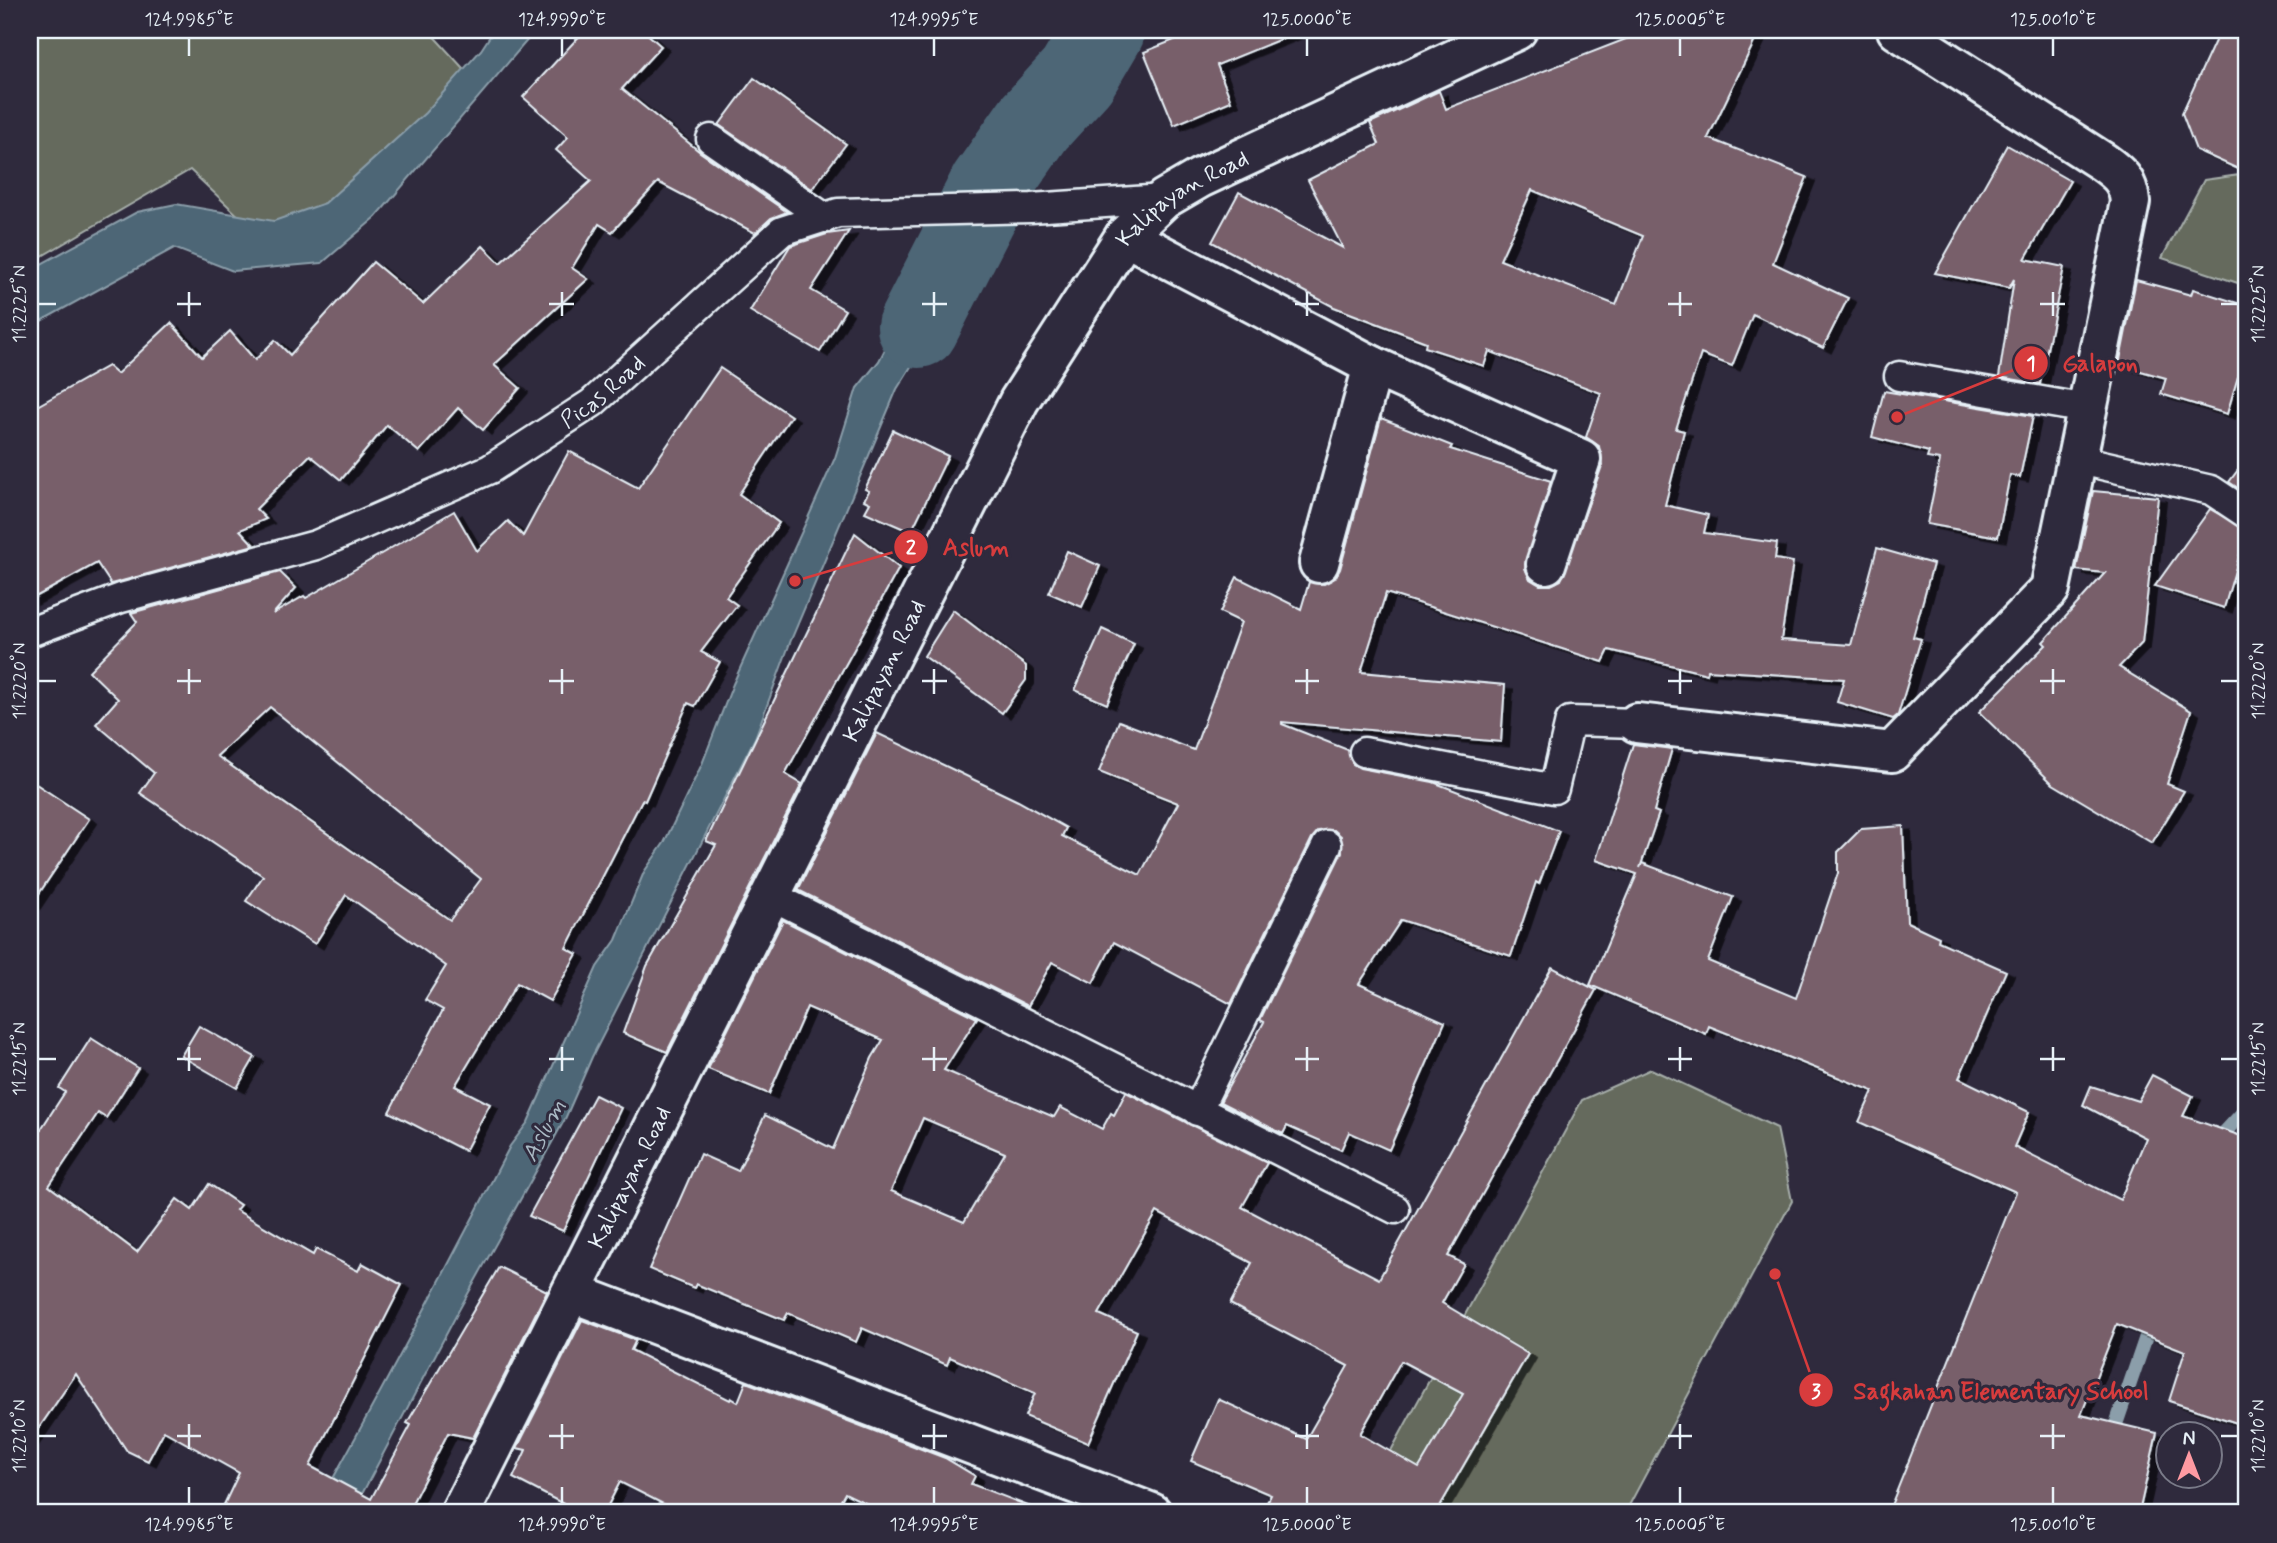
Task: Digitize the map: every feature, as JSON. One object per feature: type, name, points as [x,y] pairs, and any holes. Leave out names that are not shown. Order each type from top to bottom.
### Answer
[{"type":"street","name":"Kalipayan Road","points":[[460,1513],[573,1293],[1019,401],[1125,236],[1164,199],[1200,178],[1517,30]]},
{"type":"street","points":[[1637,723],[1892,752],[2050,589],[2130,202],[2129,187],[2121,175],[2103,162],[1896,30]]},
{"type":"street","points":[[1125,236],[1373,366],[1581,459],[1546,564]]},
{"type":"street","points":[[1319,563],[1373,366]]},
{"type":"street","points":[[573,1293],[1152,1513]]},
{"type":"lane","points":[[711,139],[825,218]]},
{"type":"lane","name":"Picas Road","points":[[30,632],[121,598],[316,545],[490,469],[592,403],[782,231],[838,213],[1031,208],[1164,199]]},
{"type":"lane","points":[[1899,376],[2087,410]]},
{"type":"lane","points":[[2076,458],[2211,489],[2247,514]]},
{"type":"lane","points":[[1364,752],[1554,789],[1570,721],[1637,723]]},
{"type":"lane","points":[[1197,1111],[1326,845]]},
{"type":"lane","points":[[772,896],[1395,1209]]},
{"type":"green space","points":[[30,30],[428,30],[474,80],[280,255],[190,170],[30,263]]},
{"type":"green space","points":[[2247,174],[2247,286],[2162,258],[2204,180]]},
{"type":"green space","points":[[1651,1069],[1777,1128],[1792,1201],[1625,1513],[1357,1513],[1582,1100]]},
{"type":"water","points":[[494,30],[536,30],[376,217],[322,263],[233,271],[174,248],[30,327],[30,270],[137,212],[176,204],[274,221],[325,203],[425,113],[481,50]]},
{"type":"water","points":[[1077,30],[1133,30],[1065,138],[1019,185],[974,181]]},
{"type":"water","points":[[948,225],[991,228],[947,309],[897,389],[791,640],[755,738],[592,1057],[565,1119],[459,1310],[352,1513],[314,1513],[510,1146],[528,1122],[597,967],[616,940],[644,872],[664,843],[702,764],[733,684],[835,458],[857,388],[879,361]]},
{"type":"building","points":[[585,30],[643,30],[661,46],[622,89],[700,152],[787,212],[771,218],[755,233],[658,182],[612,232],[599,224],[572,268],[588,279],[494,365],[520,388],[483,430],[458,408],[419,452],[387,425],[341,480],[310,455],[256,509],[266,519],[240,530],[254,545],[111,584],[97,563],[30,600],[30,410],[108,366],[117,374],[171,323],[202,357],[230,331],[255,360],[275,340],[290,355],[373,262],[423,304],[483,246],[500,263],[591,181],[556,150],[568,137],[523,97]]},
{"type":"building","points":[[1199,30],[1301,31],[1217,65],[1231,101],[1174,125],[1144,52]]},
{"type":"building","points":[[1649,30],[1760,30],[1708,138],[1807,177],[1773,263],[1848,298],[1823,348],[1753,314],[1732,366],[1701,354],[1676,429],[1684,431],[1665,505],[1708,515],[1704,533],[1777,543],[1775,559],[1793,562],[1781,640],[1851,645],[1877,548],[1933,564],[1913,637],[1921,639],[1898,715],[1893,719],[1837,702],[1844,679],[1708,670],[1707,674],[1609,650],[1603,662],[1386,593],[1361,672],[1505,685],[1501,742],[1282,724],[1348,750],[1353,764],[1360,768],[1433,782],[1559,831],[1539,884],[1536,882],[1511,956],[1401,920],[1359,984],[1445,1022],[1389,1150],[1349,1132],[1341,1150],[1287,1126],[1283,1134],[1220,1102],[1264,1022],[1260,1020],[1342,852],[1341,836],[1334,830],[1318,831],[1312,838],[1231,1004],[1114,942],[1093,983],[1052,962],[1028,1006],[798,890],[877,733],[1018,801],[1066,828],[1062,836],[1140,875],[1178,803],[1099,772],[1119,721],[1194,750],[1241,622],[1220,612],[1237,577],[1301,609],[1309,582],[1324,584],[1335,578],[1340,569],[1381,418],[1452,446],[1450,449],[1551,481],[1525,568],[1530,579],[1540,585],[1551,585],[1561,580],[1602,466],[1599,446],[1586,437],[1601,393],[1489,351],[1484,366],[1425,347],[1426,342],[1334,307],[1212,242],[1239,192],[1343,248],[1308,180],[1379,144],[1370,123],[1439,91],[1446,109]],"holes":[[[1532,190],[1643,236],[1616,305],[1500,260]]]},
{"type":"building","points":[[2220,30],[2247,30],[2247,173],[2196,150],[2182,113]]},
{"type":"building","points":[[754,78],[846,144],[812,189],[719,125]]},
{"type":"building","points":[[2007,145],[2070,181],[2025,259],[2064,267],[2040,384],[1999,377],[2014,279],[2009,288],[1935,273]]},
{"type":"building","points":[[849,231],[811,290],[845,310],[820,352],[750,311],[790,246],[827,234]]},
{"type":"building","points":[[2136,280],[2191,295],[2193,289],[2247,306],[2247,346],[2227,414],[2161,394],[2166,378],[2119,365]]},
{"type":"building","points":[[720,368],[791,416],[739,494],[779,523],[726,597],[737,605],[701,652],[720,662],[695,706],[688,703],[645,801],[642,800],[566,948],[577,954],[550,1001],[517,983],[455,1086],[490,1104],[465,1151],[389,1112],[443,1010],[425,1000],[446,966],[346,895],[315,944],[246,901],[263,876],[140,793],[154,773],[96,724],[118,699],[89,671],[137,622],[131,613],[280,572],[296,588],[273,614],[304,596],[306,598],[454,511],[477,551],[508,521],[523,536],[569,451],[638,488]],"holes":[[[270,707],[481,879],[450,920],[217,756]]]},
{"type":"building","points":[[1884,391],[2033,416],[2020,477],[2010,475],[1998,537],[1927,524],[1940,460],[1927,458],[1929,452],[1872,437]]},
{"type":"building","points":[[893,430],[948,456],[911,532],[865,512],[870,503],[864,500],[869,491],[865,489]]},
{"type":"building","points":[[2247,458],[2247,494],[2229,482]]},
{"type":"building","points":[[2093,491],[2158,497],[2142,643],[2119,667],[2191,711],[2167,784],[2184,791],[2152,843],[2053,784],[1979,712],[2046,645],[2043,642],[2105,573],[2076,570]]},
{"type":"building","points":[[2210,509],[2247,530],[2224,608],[2155,586]]},
{"type":"building","points":[[855,533],[899,568],[785,774],[802,784],[667,1052],[623,1033],[647,966],[716,845],[706,841]]},
{"type":"building","points":[[1067,551],[1100,566],[1082,607],[1049,593]]},
{"type":"building","points":[[953,610],[1026,666],[1026,680],[1002,713],[924,656]]},
{"type":"building","points":[[1102,629],[1134,644],[1107,704],[1075,690]]},
{"type":"building","points":[[1633,744],[1672,749],[1654,811],[1659,813],[1640,868],[1642,863],[1733,897],[1708,961],[1796,998],[1838,873],[1838,852],[1861,829],[1903,826],[1907,922],[1939,937],[1938,941],[2006,971],[1959,1078],[2029,1112],[2014,1147],[2120,1200],[2146,1138],[2083,1105],[2091,1086],[2138,1101],[2152,1075],[2193,1096],[2183,1116],[2247,1138],[2247,1403],[2240,1424],[2169,1401],[2185,1351],[2117,1324],[2081,1415],[2154,1432],[2154,1446],[2139,1513],[1888,1513],[2016,1192],[1859,1122],[1873,1091],[1709,1026],[1706,1034],[1590,985],[1637,874],[1596,860]]},
{"type":"building","points":[[30,780],[89,819],[30,907]]},
{"type":"building","points":[[783,920],[977,1018],[944,1070],[1054,1117],[1060,1107],[1102,1129],[1111,1113],[1114,1115],[1126,1092],[1267,1163],[1242,1207],[1379,1279],[1552,967],[1596,990],[1448,1256],[1464,1264],[1442,1303],[1528,1354],[1436,1513],[1261,1513],[1271,1495],[1191,1461],[1218,1399],[1306,1439],[1348,1366],[1230,1304],[1252,1263],[1157,1212],[1099,1314],[1137,1331],[1088,1443],[1025,1416],[1035,1393],[950,1357],[947,1365],[862,1328],[856,1342],[788,1313],[784,1320],[696,1284],[694,1288],[649,1269],[700,1154],[738,1171],[765,1115],[833,1149],[872,1058],[883,1040],[807,1007],[769,1094],[708,1069]],"holes":[[[923,1118],[1005,1153],[964,1222],[891,1191]],[[1401,1361],[1463,1394],[1419,1468],[1360,1434]]]},
{"type":"building","points":[[199,1026],[255,1057],[237,1088],[181,1056]]},
{"type":"building","points":[[91,1038],[138,1068],[106,1118],[98,1113],[49,1186],[137,1252],[177,1199],[192,1210],[209,1184],[240,1205],[236,1210],[313,1255],[316,1249],[358,1271],[362,1263],[402,1285],[310,1466],[371,1499],[411,1425],[407,1423],[499,1267],[547,1291],[473,1438],[448,1433],[407,1513],[220,1513],[239,1473],[164,1431],[148,1461],[127,1451],[76,1374],[30,1441],[30,1146],[65,1092],[59,1088]]},
{"type":"building","points":[[595,1095],[621,1108],[563,1231],[529,1216]]},
{"type":"building","points":[[582,1320],[636,1340],[631,1350],[730,1400],[731,1398],[738,1402],[746,1382],[945,1458],[975,1476],[971,1484],[1039,1510],[1038,1513],[886,1513],[845,1493],[834,1513],[681,1513],[620,1482],[604,1513],[581,1513],[513,1478],[526,1450],[517,1448]]},
{"type":"waterway","name":"Aslum","points":[[918,327],[990,186],[1034,123],[1077,76],[1104,30]]},
{"type":"waterway","points":[[2213,1145],[2247,1108]]},
{"type":"waterway","points":[[2111,1439],[2152,1319]]},
{"type":"place","name":"Galapon","points":[[1897,417]]},
{"type":"place","name":"Aslum","points":[[795,581]]},
{"type":"place","name":"Sagkahan Elementary School","points":[[1775,1274]]}]
